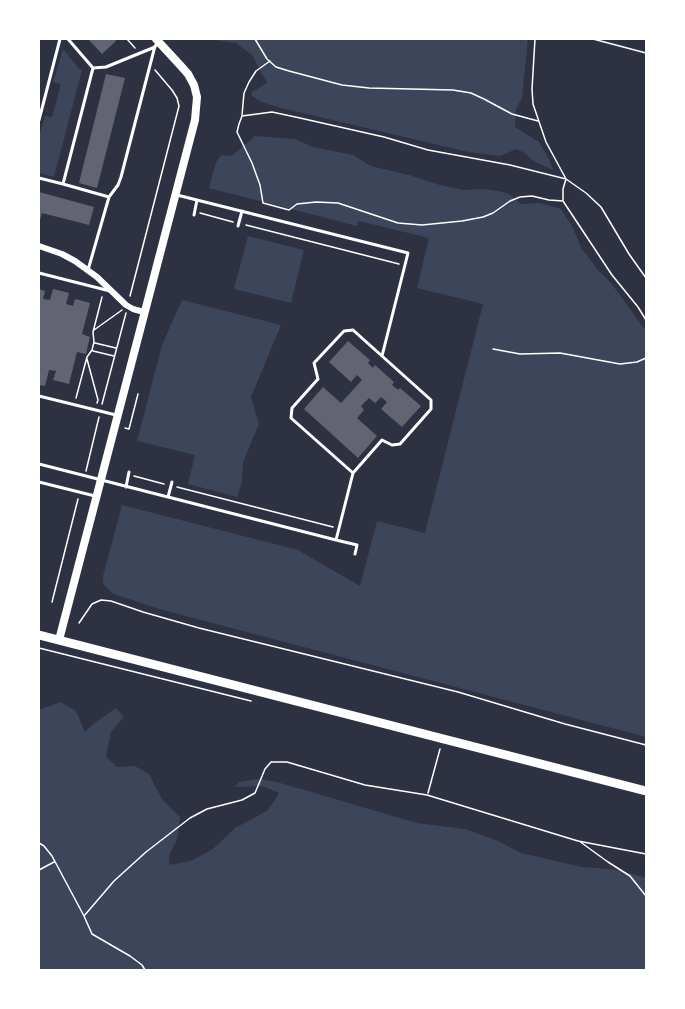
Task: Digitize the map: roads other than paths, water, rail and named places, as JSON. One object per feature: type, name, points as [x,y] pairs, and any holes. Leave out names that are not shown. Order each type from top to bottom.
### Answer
[{"type":"main road","points":[[39,635],[646,792]]},
{"type":"street","points":[[59,640],[195,120],[197,97],[194,86],[188,74],[157,43]]},
{"type":"street","points":[[39,246],[62,254],[88,270],[127,306],[144,312]]},
{"type":"lane","points":[[39,120],[60,39]]},
{"type":"lane","points":[[68,39],[93,68]]},
{"type":"lane","points":[[93,68],[106,67],[157,43]]},
{"type":"lane","points":[[88,270],[108,197],[118,185],[121,177],[157,43]]},
{"type":"lane","points":[[63,184],[93,68]]},
{"type":"lane","points":[[39,178],[108,197]]},
{"type":"lane","points":[[175,194],[408,253],[382,357]]},
{"type":"lane","points":[[194,213],[197,200]]},
{"type":"lane","points":[[239,225],[242,211]]},
{"type":"lane","points":[[39,273],[113,292]]},
{"type":"lane","points":[[336,540],[353,473],[382,440],[392,445],[400,444],[431,409],[430,400],[353,330],[344,331],[314,363],[318,379],[292,408],[291,418],[353,473]]},
{"type":"lane","points":[[39,396],[118,416]]},
{"type":"lane","points":[[39,464],[357,545],[355,554]]},
{"type":"lane","points":[[126,487],[129,473]]},
{"type":"lane","points":[[39,482],[97,497]]},
{"type":"lane","points":[[168,497],[172,484]]}]
